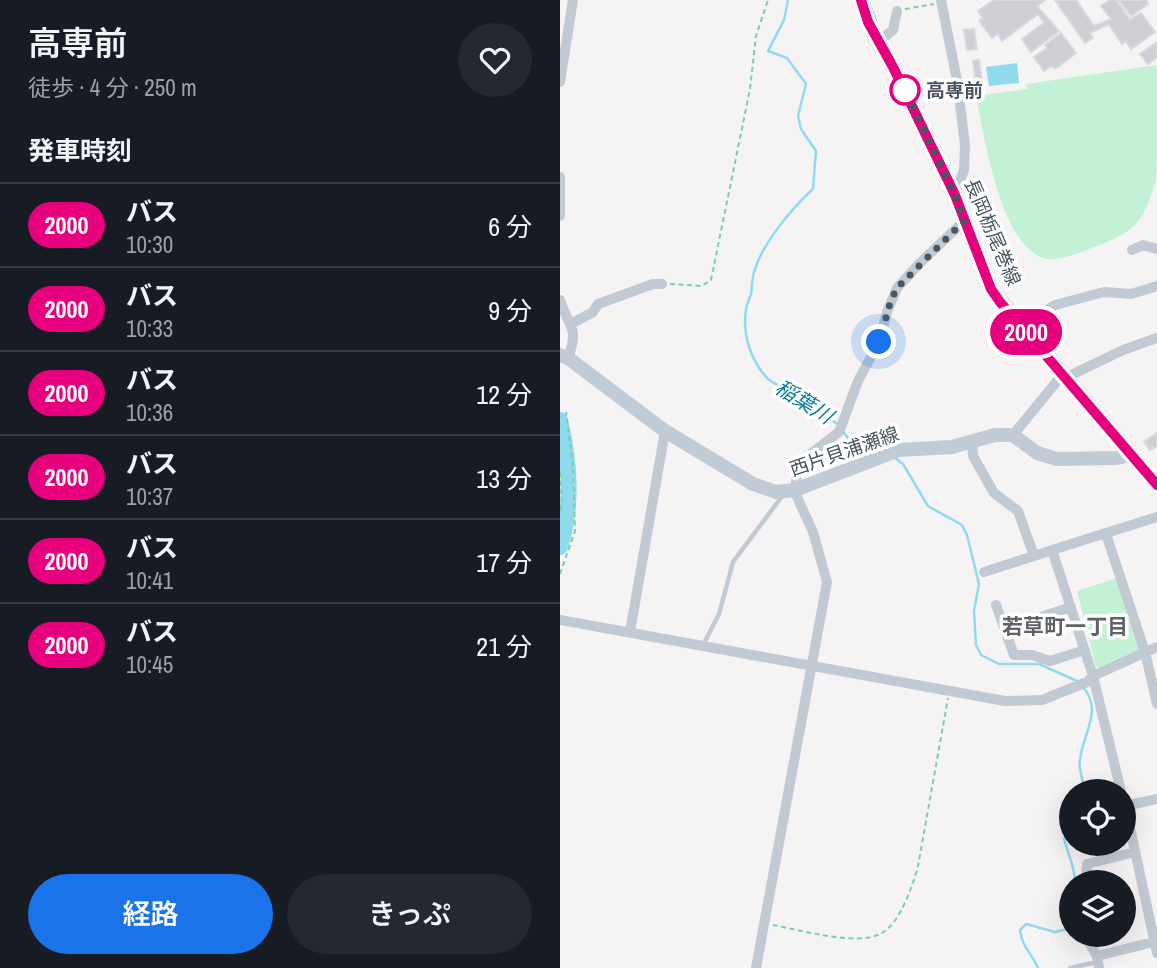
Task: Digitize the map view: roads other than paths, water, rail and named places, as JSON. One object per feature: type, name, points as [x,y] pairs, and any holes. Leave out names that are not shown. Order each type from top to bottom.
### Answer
[{"type":"main road","name":"長岡栃尾巻線","points":[[861,0],[864,13],[955,195],[991,289],[1157,485]]},
{"type":"main road","name":"西片貝浦瀬線","points":[[564,356],[665,431],[753,484],[769,490],[790,491],[899,450],[952,447],[995,435],[1013,435]]},
{"type":"main road","points":[[1013,435],[1037,453],[1057,459],[1117,458],[1131,455]]},
{"type":"street","points":[[560,82],[573,0]]},
{"type":"street","points":[[941,2],[957,80],[965,145],[964,170],[955,195]]},
{"type":"street","points":[[878,42],[893,30],[897,11]]},
{"type":"street","points":[[560,177],[560,216]]},
{"type":"street","points":[[756,968],[827,582],[813,532],[790,491],[800,464],[832,440],[844,424],[858,381],[879,342],[897,288],[964,221]]},
{"type":"street","points":[[1132,250],[1143,245],[1157,249]]},
{"type":"street","points":[[571,324],[593,313],[597,304],[653,284],[662,284]]},
{"type":"street","points":[[1021,326],[1055,305],[1104,292],[1132,294],[1157,286]]},
{"type":"street","points":[[560,299],[574,338],[564,356]]},
{"type":"street","points":[[1013,435],[1062,375],[1069,376],[1157,338]]},
{"type":"street","points":[[630,632],[665,431]]},
{"type":"street","points":[[972,441],[973,456],[994,494],[1018,511],[1034,556]]},
{"type":"street","points":[[984,572],[1157,517]]},
{"type":"street","points":[[1106,534],[1145,652],[1157,704]]},
{"type":"street","points":[[1052,550],[1085,650],[1090,679],[1118,779]]},
{"type":"street","points":[[996,605],[1014,654],[1032,655],[1050,661],[1085,650]]},
{"type":"street","points":[[1005,629],[1071,607]]},
{"type":"street","points":[[560,620],[1005,701],[1042,700],[1157,647]]},
{"type":"street","points":[[1136,802],[1157,799]]},
{"type":"street","points":[[1087,870],[1087,864],[1119,856]]},
{"type":"street","points":[[1136,856],[1157,953]]},
{"type":"street","points":[[1098,962],[1156,941]]},
{"type":"lane","points":[[703,645],[719,614],[733,562],[790,491]]},
{"type":"lane","points":[[1070,968],[1098,962]]},
{"type":"water","points":[[1017,63],[1019,83],[989,86],[986,67]]},
{"type":"waterway","name":"稲葉川","points":[[788,0],[784,20],[768,51],[787,58],[806,84],[798,116],[801,129],[816,151],[813,189],[779,227],[758,261],[746,309],[745,328],[753,356],[768,379],[839,425]]},
{"type":"waterway","points":[[560,420],[569,484],[567,516],[560,547]]},
{"type":"waterway","name":"稲葉川","points":[[842,430],[854,446],[872,454]]},
{"type":"waterway","name":"稲葉川","points":[[895,458],[903,464],[928,506],[962,525],[967,535],[979,584],[974,611],[976,645],[981,655],[999,664],[1039,664],[1077,681]]},
{"type":"waterway","name":"稲葉川","points":[[1082,686],[1088,695],[1092,712],[1082,749],[1082,779]]},
{"type":"waterway","name":"稲葉川","points":[[1070,856],[1074,870]]},
{"type":"waterway","name":"稲葉川","points":[[1038,968],[1020,930],[1026,924],[1059,931]]},
{"type":"place","name":"高専前","points":[[905,90]]},
{"type":"district","name":"若草町一丁目","points":[[1065,627]]}]
